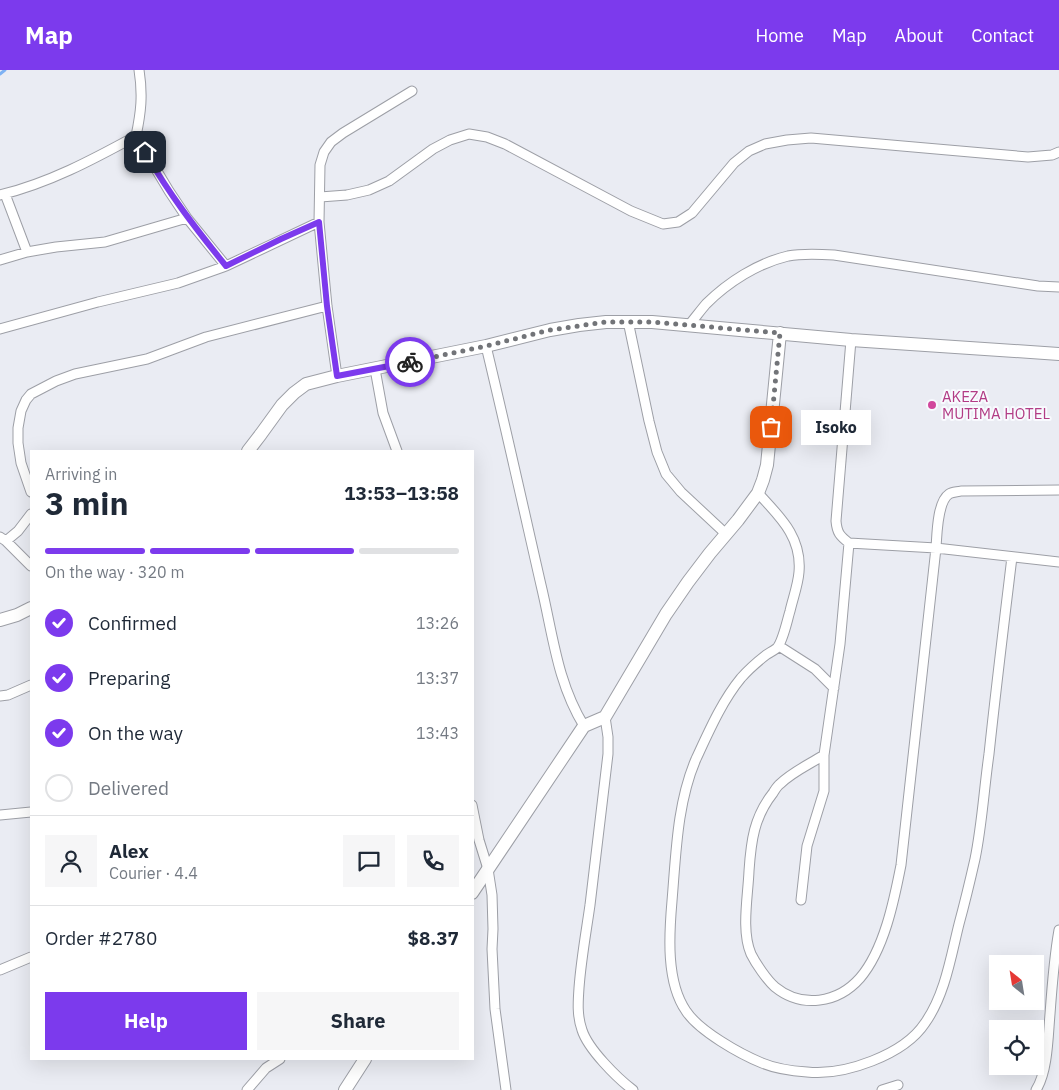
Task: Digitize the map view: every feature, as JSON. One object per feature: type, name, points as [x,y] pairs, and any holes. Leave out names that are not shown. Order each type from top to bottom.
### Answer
[{"type":"main road","points":[[249,450],[282,405],[306,384],[486,346],[550,330],[606,322],[628,321],[689,325],[851,340],[1059,354]]},
{"type":"main road","points":[[474,890],[584,726],[605,717],[666,614],[710,553],[750,506],[758,493],[767,465],[780,333]]},
{"type":"main road","points":[[0,620],[30,608]]},
{"type":"main road","points":[[345,1090],[364,1060]]},
{"type":"street","points":[[139,70],[142,96],[136,136],[168,191],[226,266]]},
{"type":"street","points":[[337,376],[327,306],[319,222],[320,165],[324,152],[331,142],[412,91]]},
{"type":"street","points":[[320,197],[347,195],[369,190],[389,181],[433,149],[450,140],[469,134],[487,137],[505,144],[631,211],[663,224],[678,222],[692,213],[734,163],[749,151],[766,144],[787,140],[811,138],[1028,156],[1052,155],[1059,152]]},
{"type":"street","points":[[27,252],[3,194],[70,171],[136,136]]},
{"type":"street","points":[[0,260],[27,252],[56,247],[105,242],[187,218]]},
{"type":"street","points":[[0,329],[98,302],[178,283],[226,266],[319,222]]},
{"type":"street","points":[[689,325],[706,304],[745,274],[764,264],[788,256],[811,253],[1038,286],[1059,287]]},
{"type":"street","points":[[30,489],[21,463],[18,428],[21,411],[31,394],[75,374],[147,359],[206,337],[327,306]]},
{"type":"street","points":[[628,321],[656,452],[666,474],[681,492],[726,534]]},
{"type":"street","points":[[851,340],[836,521],[840,536],[849,543],[936,548],[1059,562]]},
{"type":"street","points":[[486,346],[560,672],[569,698],[584,726]]},
{"type":"street","points":[[375,369],[383,413],[397,450]]},
{"type":"street","points":[[824,755],[779,784],[764,804],[755,824],[750,849],[745,932],[751,953],[760,970],[775,987],[791,996],[811,1001],[830,999],[847,990],[860,978],[874,956],[887,924],[894,898],[901,865],[936,548],[941,508],[944,499],[950,493],[961,491],[1059,490]]},
{"type":"street","points":[[758,493],[780,516],[792,533],[798,549],[799,572],[786,624],[778,646],[743,676],[724,702],[695,761],[679,821],[670,941],[671,968],[677,993],[686,1012],[702,1028],[729,1046],[762,1063],[775,1067],[817,1073],[829,1073],[847,1069],[887,1055],[915,1035],[924,1026],[931,1014],[947,973],[977,848],[1012,557]]},
{"type":"street","points":[[30,515],[18,531],[3,539],[30,565]]},
{"type":"street","points":[[801,900],[807,846],[824,790],[824,755],[843,619],[849,543]]},
{"type":"street","points":[[778,646],[816,669],[834,688]]},
{"type":"street","points":[[0,696],[30,689]]},
{"type":"street","points":[[605,717],[608,754],[580,975],[578,1010],[582,1031],[591,1046],[606,1065],[633,1090]]},
{"type":"street","points":[[0,815],[30,812]]},
{"type":"street","points":[[474,814],[479,840],[488,869],[492,895],[495,1009],[506,1090]]},
{"type":"street","points":[[1036,1090],[1040,1083],[1046,1056],[1059,930]]},
{"type":"street","points":[[0,970],[30,957]]},
{"type":"street","points":[[247,1090],[266,1068],[278,1060]]},
{"type":"street","points":[[882,1090],[898,1085]]},
{"type":"waterway","points":[[0,74],[5,70]]},
{"type":"way so far","points":[[410,362],[550,330],[606,322],[652,322],[780,333],[771,427]]},
{"type":"place","name":"AKEZA MUTIMA HOTEL","points":[[932,405]]},
{"type":"place","name":"Isoko","points":[[771,427]]},
{"type":"route","points":[[145,152],[168,191],[187,218],[226,266],[319,222],[327,306],[337,376],[410,362]]}]
